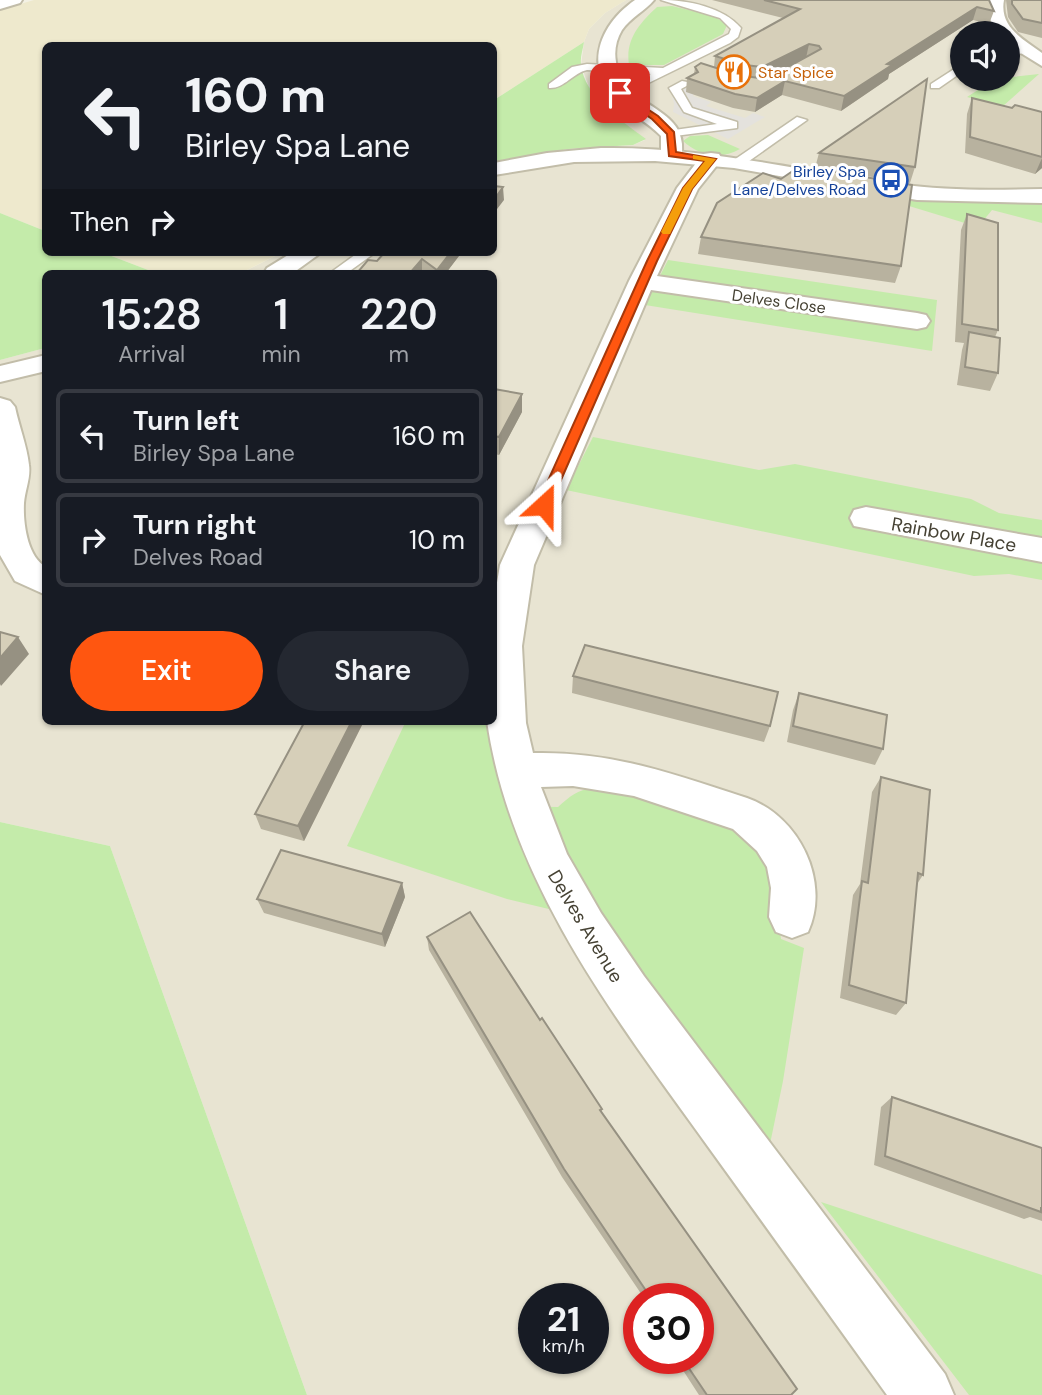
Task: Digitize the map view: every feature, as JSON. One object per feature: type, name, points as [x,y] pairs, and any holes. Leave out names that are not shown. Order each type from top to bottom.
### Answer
[{"type":"street","points":[[0,4],[14,0]]},
{"type":"street","points":[[646,0],[622,17],[615,26],[605,50],[608,67],[620,93],[698,152]]},
{"type":"street","points":[[996,0],[994,10],[999,21]]},
{"type":"street","points":[[1020,53],[1042,61]]},
{"type":"street","points":[[497,168],[530,161],[596,154],[698,152],[902,191],[952,196],[1042,196]]},
{"type":"street","name":"Delves Avenue","points":[[698,152],[688,188],[642,281],[517,565],[506,606],[505,688],[508,732],[515,770],[534,831],[566,899],[615,977],[924,1395]]},
{"type":"street","points":[[281,270],[304,256]]},
{"type":"street","name":"Delves Close","points":[[642,281],[917,321]]},
{"type":"street","points":[[0,374],[42,364]]},
{"type":"street","points":[[0,407],[14,467],[8,503],[12,540],[27,572],[42,581]]},
{"type":"street","points":[[14,467],[42,459]]},
{"type":"street","name":"Rainbow Place","points":[[866,517],[1042,550]]},
{"type":"street","points":[[515,770],[573,769],[634,779],[747,816],[772,838],[788,861],[793,888],[792,917]]},
{"type":"lane","points":[[620,93],[734,35],[736,28],[724,16],[666,0]]},
{"type":"lane","points":[[679,64],[691,68]]},
{"type":"lane","points":[[553,86],[576,69],[608,67],[664,71]]},
{"type":"lane","points":[[935,86],[950,75]]},
{"type":"lane","points":[[686,83],[675,88],[688,110]]},
{"type":"lane","points":[[655,117],[688,110],[733,125],[698,152]]},
{"type":"lane","points":[[698,152],[801,120]]},
{"type":"lane","points":[[342,270],[363,256]]},
{"type":"shaded area","points":[[34,0],[626,0],[605,13],[589,29],[584,42],[497,98],[497,42],[42,42],[42,230],[0,213],[0,10]]},
{"type":"shaded area","points":[[626,0],[1042,0],[1042,1395],[307,1395],[110,846],[0,822],[0,360],[42,349],[42,725],[497,725],[497,270],[247,270],[275,256],[497,256],[497,162],[568,149],[633,145],[645,140],[616,117],[590,90],[581,65],[589,29],[605,13]]},
{"type":"shaded area","points":[[681,81],[696,85],[693,96],[711,102],[706,106],[745,118],[753,113],[765,117],[728,139],[673,112],[670,87]]},
{"type":"shaded area","points":[[111,256],[275,256],[247,270],[148,270]]},
{"type":"green space","points":[[672,6],[714,16],[727,25],[723,34],[664,65],[629,65],[629,47],[635,32],[657,7]]},
{"type":"green space","points":[[584,42],[581,64],[589,87],[606,107],[646,139],[633,145],[568,149],[497,162],[497,98]]},
{"type":"green space","points":[[1039,74],[1020,91],[1020,76]]},
{"type":"green space","points":[[976,91],[1020,91],[1002,107],[967,97]]},
{"type":"green space","points":[[708,135],[740,149],[710,155],[683,141],[690,136]]},
{"type":"green space","points":[[886,199],[1042,202],[1042,223],[992,210],[978,227]]},
{"type":"green space","points":[[0,213],[42,230],[42,256],[111,256],[148,270],[42,270],[42,349],[0,360]]},
{"type":"green space","points":[[668,260],[937,300],[932,351],[645,305]]},
{"type":"green space","points":[[593,437],[759,470],[795,464],[971,499],[999,513],[1042,520],[1042,580],[1009,574],[974,576],[566,490]]},
{"type":"green space","points":[[404,725],[487,725],[506,806],[558,807],[579,791],[610,791],[705,816],[746,833],[758,841],[769,860],[781,939],[804,948],[770,1144],[599,921],[507,899],[347,846]]},
{"type":"green space","points":[[0,822],[110,846],[307,1395],[0,1395]]},
{"type":"green space","points":[[821,1202],[1042,1275],[1042,1395],[969,1395]]},
{"type":"building","points":[[764,0],[989,0],[994,11],[977,7],[955,21],[950,21],[950,24],[887,64],[892,65],[844,96],[785,81],[757,98],[735,94],[687,78],[698,72],[695,67],[701,63],[738,75],[766,79],[821,49],[809,44],[762,67],[715,56],[800,9]]},
{"type":"building","points":[[1012,0],[1042,0],[1042,23],[1023,19]]},
{"type":"building","points":[[927,79],[915,167],[819,153]]},
{"type":"building","points":[[972,98],[1042,112],[1042,157],[970,137]]},
{"type":"building","points":[[800,166],[912,185],[901,266],[701,237],[717,203],[763,173],[781,179]]},
{"type":"building","points":[[967,214],[998,223],[998,330],[962,324]]},
{"type":"building","points":[[381,256],[448,256],[437,270],[422,259],[413,270],[360,270],[368,260],[377,261]]},
{"type":"building","points":[[969,332],[1000,338],[998,373],[965,367]]},
{"type":"building","points":[[497,390],[522,394],[499,437]]},
{"type":"building","points":[[0,632],[18,637],[0,658]]},
{"type":"building","points":[[585,645],[778,692],[770,726],[573,676]]},
{"type":"building","points":[[799,693],[887,715],[883,749],[793,726]]},
{"type":"building","points":[[303,725],[350,725],[298,826],[255,814]]},
{"type":"building","points":[[881,777],[930,790],[923,875],[918,873],[906,1003],[849,985],[862,881],[868,883]]},
{"type":"building","points":[[281,850],[402,883],[382,934],[257,899]]},
{"type":"building","points":[[470,912],[602,1109],[600,1110],[797,1389],[791,1395],[707,1395],[693,1374],[714,1374],[714,1283],[641,1283],[564,1169],[427,937]]},
{"type":"building","points":[[892,1097],[1042,1148],[1041,1212],[885,1156]]},
{"type":"slow traffic","points":[[666,232],[688,188],[712,159],[696,157]]},
{"type":"place","name":"Star Spice","points":[[734,72]]},
{"type":"place","name":"Birley Spa Lane/Delves Road","points":[[891,180]]},
{"type":"route","points":[[544,505],[642,281],[688,188],[712,159],[672,155],[671,134],[655,117],[620,93]]}]
